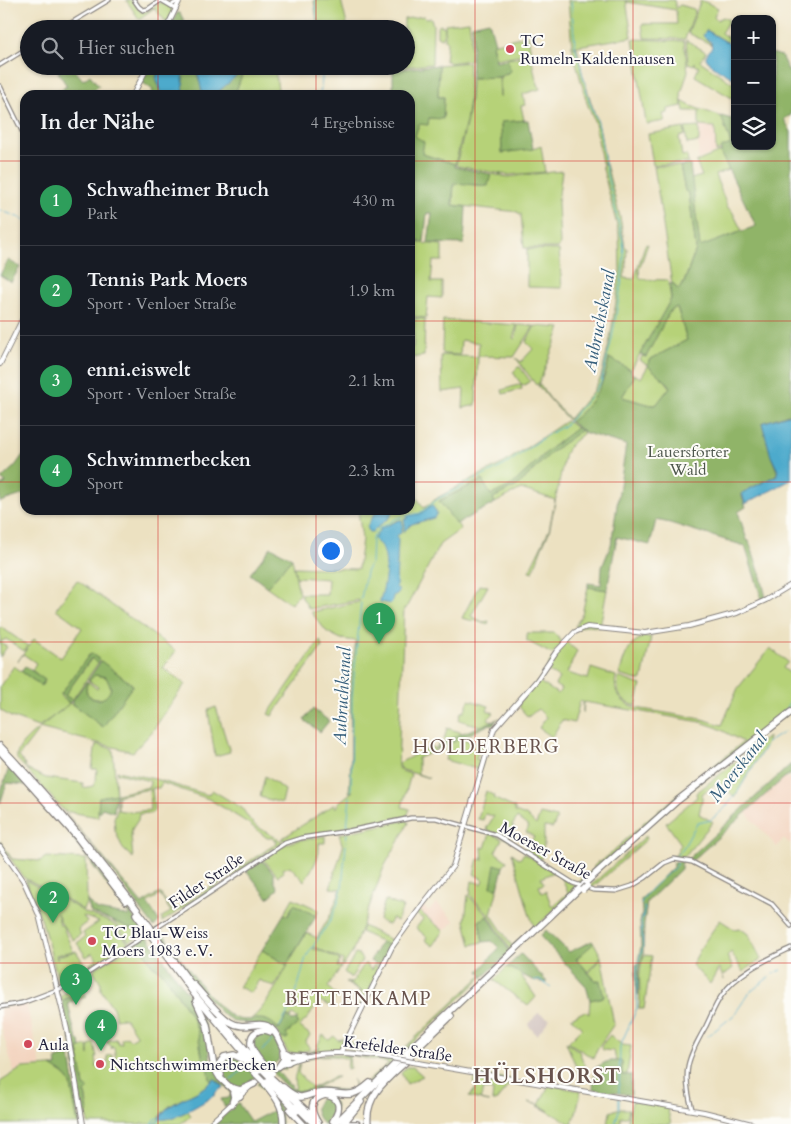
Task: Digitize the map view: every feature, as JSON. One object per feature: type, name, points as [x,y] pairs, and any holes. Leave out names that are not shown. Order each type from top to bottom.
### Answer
[{"type":"highway","points":[[334,1123],[382,1074],[645,831],[700,783],[791,712]]},
{"type":"highway","points":[[645,831],[791,716]]},
{"type":"highway","points":[[0,746],[81,836],[150,930],[196,1001],[207,1025],[214,1068],[217,1075],[240,1096]]},
{"type":"highway","points":[[0,752],[77,837],[260,1071]]},
{"type":"highway","points":[[334,1123],[361,1102],[584,887]]},
{"type":"highway","points":[[184,974],[261,1062]]},
{"type":"highway","points":[[185,982],[260,1071],[309,1124]]},
{"type":"highway","points":[[196,1001],[249,1066]]},
{"type":"highway","points":[[214,1007],[228,1021],[235,1024],[244,1026],[259,1024],[270,1027],[277,1034],[288,1062]]},
{"type":"highway","points":[[260,1071],[261,1062],[251,1045],[252,1036],[258,1030],[266,1029],[272,1032],[284,1051],[290,1055],[303,1056]]},
{"type":"highway","points":[[368,1124],[368,1107],[374,1095],[435,1031]]},
{"type":"highway","points":[[334,1123],[411,1048]]},
{"type":"highway","points":[[279,1066],[284,1058],[284,1051]]},
{"type":"highway","points":[[232,1104],[234,1097],[232,1088],[219,1072],[220,1060],[226,1055],[234,1055],[249,1066],[260,1071]]},
{"type":"highway","points":[[267,1079],[298,1097],[322,1092],[346,1095],[364,1088],[382,1074]]},
{"type":"highway","points":[[267,1079],[304,1108]]},
{"type":"highway","points":[[267,1079],[289,1109],[304,1124]]},
{"type":"highway","points":[[267,1079],[317,1124]]},
{"type":"highway","points":[[267,1079],[280,1103],[283,1112],[283,1124]]},
{"type":"highway","points":[[232,1088],[242,1090],[254,1084]]},
{"type":"highway","points":[[283,1087],[317,1124]]},
{"type":"highway","points":[[317,1124],[312,1112],[312,1106],[316,1099],[325,1094],[334,1098],[338,1103],[338,1112],[334,1123]]},
{"type":"highway","points":[[343,1124],[361,1102]]},
{"type":"highway","points":[[348,1124],[357,1124]]},
{"type":"main road","points":[[170,20],[180,0]]},
{"type":"main road","points":[[136,90],[143,75]]},
{"type":"main road","points":[[0,364],[20,324]]},
{"type":"main road","points":[[343,1052],[392,947],[453,866],[494,729],[536,680],[553,655],[574,632],[587,627],[645,633],[689,626],[737,613],[766,600],[791,585]]},
{"type":"main road","points":[[0,847],[23,880],[39,915],[70,1045],[83,1124]]},
{"type":"main road","name":"Krefelder Straße","points":[[209,1124],[254,1084],[279,1066],[303,1056],[317,1053],[343,1052],[390,1058],[692,1109],[752,1124]]},
{"type":"street","points":[[76,20],[110,0]]},
{"type":"street","points":[[134,0],[143,10],[148,9],[158,1],[173,4],[180,0]]},
{"type":"street","points":[[167,3],[176,9]]},
{"type":"street","points":[[173,4],[176,9]]},
{"type":"street","points":[[0,64],[20,53]]},
{"type":"street","points":[[0,86],[20,126]]},
{"type":"street","name":"Moerser Straße","points":[[411,818],[436,818],[485,831],[505,840],[573,883],[592,890],[616,891],[632,886],[646,878],[664,863],[674,859],[692,862],[772,904],[791,926]]},
{"type":"street","name":"Filder Straße","points":[[0,1007],[22,1003],[37,996],[58,991],[101,965],[285,843],[302,838],[411,818]]},
{"type":"street","points":[[692,1109],[686,1082],[687,1065],[692,1049],[719,1000],[730,986],[752,968],[791,948]]},
{"type":"shaded area","points":[[699,126],[715,127],[716,152],[698,159]]},
{"type":"shaded area","points":[[784,778],[791,780],[791,844],[783,839],[777,847],[746,813]]},
{"type":"shaded area","points":[[437,903],[455,921],[444,931],[419,911],[423,906],[428,911]]},
{"type":"shaded area","points":[[26,1003],[41,1066],[22,1067],[14,1072],[0,1023],[0,1009]]},
{"type":"shaded area","points":[[538,1013],[550,1019],[537,1035],[528,1025]]},
{"type":"green space","points":[[126,0],[131,0],[141,12],[147,11],[161,2],[171,7],[173,12],[169,20],[164,20],[154,8],[139,19]]},
{"type":"green space","points":[[314,0],[341,0],[346,20],[317,20]]},
{"type":"green space","points":[[568,0],[626,0],[632,37],[572,47]]},
{"type":"green space","points":[[627,0],[674,0],[676,8],[680,5],[694,9],[695,11],[685,39],[644,38],[642,24],[677,24],[676,10],[627,2]]},
{"type":"green space","points":[[701,0],[718,8],[714,16],[717,20],[723,17],[729,20],[721,33],[730,39],[727,42],[707,30],[703,36],[712,45],[688,33]]},
{"type":"green space","points":[[177,13],[180,13],[184,20],[174,20]]},
{"type":"green space","points":[[424,16],[425,19],[431,18],[433,25],[432,64],[415,66],[415,20],[404,19]]},
{"type":"green space","points":[[469,21],[471,35],[470,60],[449,63],[445,61],[447,41],[445,40],[445,24]]},
{"type":"green space","points":[[489,21],[495,43],[492,45],[496,61],[507,59],[511,71],[499,77],[471,78],[472,25]]},
{"type":"green space","points":[[440,25],[445,27],[443,37],[437,36],[437,27]]},
{"type":"green space","name":"TC Rumeln-Kaldenhausen","points":[[528,35],[531,53],[496,59],[492,44]]},
{"type":"green space","points":[[633,39],[684,41],[688,71],[681,94],[682,106],[668,109],[668,113],[663,114],[665,121],[646,123]]},
{"type":"green space","points":[[686,40],[706,52],[700,61],[731,82],[731,98],[695,76],[699,67],[695,65],[695,62],[694,65],[688,63]]},
{"type":"green space","points":[[577,47],[582,73],[600,131],[605,163],[602,163],[595,123],[587,103],[572,48]]},
{"type":"green space","name":"Lauersforter Wald","points":[[776,54],[781,56],[791,76],[791,115],[784,119],[791,132],[791,413],[762,423],[777,471],[776,475],[742,493],[746,507],[738,512],[760,572],[766,598],[762,600],[745,546],[656,520],[650,545],[617,537],[607,590],[588,587],[588,583],[601,585],[602,567],[611,545],[626,445],[586,433],[570,422],[585,409],[596,394],[604,377],[609,358],[631,370],[632,374],[635,375],[622,397],[656,405],[670,387],[648,366],[649,360],[687,340],[677,307],[670,311],[646,357],[640,354],[671,299],[670,284],[674,284],[678,290],[684,283],[696,249],[689,194],[685,191],[680,166],[690,165],[700,247],[756,226],[721,154],[721,148],[731,144],[731,150],[776,150]]},
{"type":"green space","points":[[531,55],[536,80],[540,89],[523,94],[525,105],[521,106],[524,120],[501,123],[502,152],[533,149],[541,146],[545,172],[508,175],[457,166],[468,111],[471,78],[499,77],[500,97],[500,77],[511,71],[507,59]]},
{"type":"green space","points":[[469,62],[469,99],[466,122],[455,164],[422,154],[415,136],[419,124],[429,118],[443,118],[444,97],[438,97],[439,65]]},
{"type":"green space","points":[[439,65],[438,97],[444,97],[443,119],[429,118],[428,125],[419,124],[415,136],[415,90],[393,90],[393,75],[415,75],[415,68]]},
{"type":"green space","points":[[60,75],[79,75],[83,80],[90,75],[99,86],[93,90],[60,90],[67,86]]},
{"type":"green space","points":[[146,75],[157,75],[156,79],[161,90],[153,90],[142,82]]},
{"type":"green space","points":[[182,75],[198,75],[203,90],[184,90]]},
{"type":"green space","points":[[235,75],[242,75],[236,90],[220,90],[223,87]]},
{"type":"green space","points":[[242,75],[276,75],[278,90],[236,90]]},
{"type":"green space","points":[[682,101],[722,117],[731,144],[716,152],[715,127],[699,126],[699,111],[684,111]]},
{"type":"green space","name":"Lauersforter Wald","points":[[721,116],[731,119],[731,144]]},
{"type":"green space","points":[[528,120],[533,149],[502,153],[501,122]]},
{"type":"green space","points":[[699,127],[699,142],[687,144],[685,128]]},
{"type":"green space","points":[[684,128],[685,135],[679,137],[682,156],[687,155],[688,163],[653,165],[648,134]]},
{"type":"green space","points":[[415,136],[424,142],[422,154],[455,164],[455,167],[491,174],[488,186],[454,183],[452,205],[466,207],[464,244],[428,243],[432,213],[427,213],[424,242],[415,241]]},
{"type":"green space","points":[[720,152],[729,170],[715,175],[728,208],[732,211],[742,231],[700,248],[691,179],[702,176],[696,162]]},
{"type":"green space","points":[[606,164],[620,217],[625,247],[627,248],[624,278],[634,279],[645,245],[648,244],[639,270],[640,279],[668,280],[671,299],[631,370],[609,358],[604,377],[596,394],[585,409],[570,422],[538,386],[539,384],[569,419],[593,391],[601,377],[609,344],[620,270],[619,234],[602,165]]},
{"type":"green space","points":[[654,166],[680,166],[685,191],[689,193],[696,249],[684,282],[678,290],[672,284]]},
{"type":"green space","points":[[562,171],[558,202],[560,244],[558,248],[524,248],[521,214],[518,212],[453,205],[454,183],[487,186],[491,174],[508,177]]},
{"type":"green space","points":[[415,242],[442,245],[442,261],[433,261],[431,282],[442,282],[442,298],[428,297],[426,318],[415,317]]},
{"type":"green space","points":[[527,249],[559,250],[562,288],[527,287]]},
{"type":"green space","points":[[8,260],[20,267],[11,282],[0,275]]},
{"type":"green space","points":[[677,307],[687,340],[649,360],[670,387],[656,405],[622,397],[635,375],[641,378],[648,366],[640,360],[642,356],[646,357],[670,311]]},
{"type":"green space","points":[[415,318],[425,319],[424,356],[415,357]]},
{"type":"green space","points":[[443,320],[517,325],[513,338],[515,339],[518,325],[534,326],[514,357],[478,356],[479,343],[461,340],[460,355],[444,354],[442,352]]},
{"type":"green space","points":[[535,326],[561,328],[539,383],[536,385],[516,358],[521,362],[533,349],[526,342]]},
{"type":"green space","points":[[441,355],[478,357],[476,405],[463,408],[464,389],[442,392]]},
{"type":"green space","points":[[520,367],[530,381],[525,385],[521,384],[513,372]]},
{"type":"green space","points":[[521,384],[522,389],[503,394],[502,390]]},
{"type":"green space","points":[[566,421],[577,428],[551,448],[512,485],[491,496],[482,480],[440,500],[461,529],[440,544],[406,608],[404,608],[398,768],[411,774],[402,807],[410,809],[407,816],[286,841],[281,839],[335,804],[335,807],[337,807],[338,803],[353,791],[349,792],[351,679],[356,641],[341,639],[327,632],[311,612],[359,602],[359,600],[309,609],[300,594],[327,594],[328,579],[296,577],[294,567],[358,569],[362,539],[359,515],[415,515],[415,495],[424,508],[435,499],[504,463]]},
{"type":"green space","points":[[577,428],[581,430],[553,451],[517,486],[493,498],[495,503],[456,524],[439,501],[482,480],[491,495],[512,485],[551,448]]},
{"type":"green space","points":[[581,430],[584,433],[572,443],[565,453],[549,532],[533,572],[529,571],[549,530],[555,500],[521,489],[495,503],[492,498],[517,486],[553,451]]},
{"type":"green space","points":[[20,459],[20,496],[0,502],[0,486],[6,483],[1,479]]},
{"type":"green space","points":[[271,547],[292,558],[267,587],[250,574]]},
{"type":"green space","points":[[292,558],[299,594],[291,604],[267,587]]},
{"type":"green space","points":[[77,580],[176,651],[163,668],[185,684],[151,733],[133,752],[39,728],[54,716],[38,727],[11,717],[0,710],[0,686],[14,666],[41,686],[45,681],[32,670],[36,663],[23,654],[34,639],[61,658],[82,628],[56,609]],"holes":[[[89,655],[92,655],[133,685],[103,726],[70,703],[65,707],[69,703],[61,697],[61,694]]]},
{"type":"green space","points":[[479,585],[488,586],[471,616],[483,622],[489,621],[488,624],[474,619],[473,621],[462,618]]},
{"type":"green space","points":[[588,587],[607,590],[600,627],[585,626],[576,629],[575,626],[582,614]]},
{"type":"green space","points":[[1,627],[28,646],[24,651],[6,639],[0,642]]},
{"type":"green space","points":[[527,633],[554,633],[563,643],[552,654],[527,641]]},
{"type":"green space","points":[[644,637],[651,637],[642,680],[619,675],[630,647]]},
{"type":"green space","points":[[320,640],[322,647],[272,716],[268,714]]},
{"type":"green space","points":[[0,642],[7,647],[0,657]]},
{"type":"green space","points":[[566,642],[577,651],[567,673],[588,679],[591,668],[616,676],[617,692],[622,700],[630,706],[702,719],[722,725],[738,688],[770,648],[788,662],[783,668],[791,674],[791,710],[644,827],[642,824],[743,742],[718,728],[701,722],[584,702],[583,713],[583,702],[580,701],[574,723],[562,720],[552,737],[539,728],[546,717],[538,709],[528,717],[520,708],[519,703],[538,681],[558,694],[561,689],[555,685],[559,678],[546,670],[551,660]]},
{"type":"green space","points":[[92,654],[100,660],[98,663],[91,658],[65,695],[72,700],[69,703],[61,694],[89,655]]},
{"type":"green space","points":[[92,658],[98,663],[72,700],[65,695]]},
{"type":"green space","points":[[101,661],[133,685],[103,727],[72,704],[72,701],[87,681],[86,688],[90,697],[99,699],[104,698],[108,694],[111,688],[106,677],[95,675],[88,680]]},
{"type":"green space","points":[[25,666],[45,680],[41,686],[21,671]]},
{"type":"green space","points":[[95,675],[106,677],[110,686],[110,693],[100,699],[88,695],[86,690],[88,682],[97,689],[98,687],[89,681]]},
{"type":"green space","points":[[618,677],[641,685],[636,706],[625,701],[620,696]]},
{"type":"green space","points":[[469,700],[489,706],[487,710],[494,713],[488,719],[492,721],[500,718],[477,730],[480,726],[459,720],[461,712],[464,712]]},
{"type":"green space","points":[[216,707],[230,752],[215,756],[208,710]]},
{"type":"green space","points":[[313,709],[329,721],[320,732],[304,720]]},
{"type":"green space","points":[[496,720],[494,725],[490,724],[437,750],[437,746]]},
{"type":"green space","points":[[447,728],[463,733],[451,740],[460,738],[487,746],[486,751],[480,749],[476,759],[483,761],[480,770],[445,760],[448,750],[441,748],[453,741],[437,748],[448,741],[444,740]]},
{"type":"green space","points":[[39,730],[19,756],[26,769],[17,759],[18,751],[27,739]]},
{"type":"green space","points":[[768,737],[767,743],[734,798],[725,786],[716,783],[702,794],[699,814],[713,822],[684,857],[674,857],[681,844],[666,823],[697,797],[696,793]]},
{"type":"green space","points":[[96,744],[113,749],[116,794],[99,797],[98,817],[64,811],[26,769],[46,778],[83,783],[83,788],[93,786],[96,780],[97,769],[92,769]]},
{"type":"green space","points":[[430,747],[435,748],[435,751],[418,758],[418,774],[429,778],[400,769],[399,763]]},
{"type":"green space","points":[[791,764],[791,774],[784,778],[693,860],[688,859]]},
{"type":"green space","points":[[9,768],[26,785],[7,783],[0,804],[0,793]]},
{"type":"green space","points":[[117,771],[155,779],[208,795],[212,790],[242,808],[256,826],[283,843],[162,922],[162,917],[171,912],[160,895],[147,903],[146,901],[160,893],[173,912],[277,843],[277,840],[274,841],[273,838],[267,838],[248,823],[209,799],[162,783],[159,788],[152,788],[154,810],[152,813],[139,814],[138,820],[132,829],[133,858],[123,849],[115,830],[114,818],[117,810],[117,794],[149,787],[150,781],[117,773]],"holes":[[[149,789],[150,810],[130,812],[118,810],[118,796]]]},
{"type":"green space","points":[[265,776],[285,790],[282,803],[260,797]]},
{"type":"green space","points":[[486,791],[494,796],[493,798],[515,808],[515,812],[526,815],[536,825],[540,814],[557,818],[553,828],[544,827],[544,844],[541,860],[525,850],[534,837],[526,832],[529,827],[517,818],[512,826],[515,828],[509,837],[511,841],[486,829],[494,816],[485,814],[483,820],[478,819]]},
{"type":"green space","points":[[116,794],[114,812],[102,808],[99,813],[99,797]]},
{"type":"green space","points":[[64,811],[142,904],[146,901],[159,921],[154,927],[114,873]]},
{"type":"green space","points":[[407,820],[409,823],[384,867],[352,953],[343,966],[343,960],[314,947],[314,950],[317,949],[340,960],[337,967],[342,966],[328,987],[337,996],[329,1006],[320,1001],[306,1020],[299,1026],[310,1035],[305,1043],[310,1048],[309,1050],[299,1052],[303,1054],[288,1053],[280,1038],[286,1036],[298,1022],[296,1020],[298,1018],[292,1015],[291,1018],[287,1016],[280,1029],[266,1020],[251,1019],[267,1001],[288,965],[274,987],[259,980],[251,993],[239,987],[262,950],[287,965],[307,933],[317,938],[331,914],[341,889],[330,888],[343,847],[339,834]]},
{"type":"green space","points":[[640,827],[642,829],[581,884],[578,883],[594,869],[598,862],[602,861]]},
{"type":"green space","points":[[490,833],[502,839],[495,852],[507,861],[503,867],[496,865],[491,886],[498,888],[491,914],[512,946],[534,926],[512,853],[520,859],[524,853],[554,872],[541,878],[544,884],[539,886],[542,893],[546,891],[552,907],[568,893],[562,878],[578,887],[511,951],[489,915],[470,895],[472,881],[482,884],[484,880],[474,874],[478,859],[483,860],[482,847],[485,848]]},
{"type":"green space","points":[[325,836],[325,843],[319,843],[317,859],[304,881],[290,866],[283,869],[284,872],[278,876],[262,858],[286,844]]},
{"type":"green space","points":[[646,836],[647,839],[592,888],[589,887]]},
{"type":"green space","points":[[73,837],[145,932],[141,935],[136,929],[128,928],[91,913],[87,901],[98,910],[130,916]]},
{"type":"green space","points":[[0,841],[12,859],[40,861],[46,857],[86,859],[87,901],[83,910],[57,894],[24,878],[0,844]]},
{"type":"green space","points":[[261,859],[274,874],[274,880],[278,889],[268,898],[246,870]]},
{"type":"green space","points":[[674,862],[683,862],[681,869],[647,902],[643,957],[639,967],[638,995],[636,965],[641,946],[641,899],[673,867]]},
{"type":"green space","points":[[495,864],[503,867],[498,888],[491,887]]},
{"type":"green space","points":[[25,880],[86,913],[110,922],[117,927],[128,943],[97,965],[128,945],[95,967],[91,966],[90,964],[97,959],[93,953],[86,957],[77,943],[85,937],[83,933],[99,922],[83,916],[87,922],[78,929],[81,934],[73,940],[61,923],[57,913],[60,925],[62,925],[73,951],[56,955],[57,960],[57,956],[76,951],[86,967],[88,966],[90,969],[60,987],[41,918]]},
{"type":"green space","points":[[468,895],[488,916],[479,921],[483,942],[471,945],[465,921]]},
{"type":"green space","points":[[293,898],[319,910],[316,916],[294,904],[287,916],[284,914]]},
{"type":"green space","points":[[385,900],[403,907],[397,921],[392,918],[388,925],[379,920]]},
{"type":"green space","points":[[294,904],[316,916],[287,965],[262,950],[284,914],[288,916]]},
{"type":"green space","points":[[419,911],[444,931],[433,946],[425,940],[427,937],[416,928],[423,919],[416,914]]},
{"type":"green space","points":[[488,916],[510,952],[483,977],[479,971],[499,948],[492,941],[483,942],[479,921]]},
{"type":"green space","points":[[111,920],[126,927],[136,929],[141,935],[129,942],[118,926]]},
{"type":"green space","points":[[720,920],[734,929],[740,928],[748,934],[761,959],[743,972],[731,952],[727,956],[733,968],[723,976],[724,980],[719,968],[710,984],[692,965],[703,944]]},
{"type":"green space","points":[[363,926],[393,941],[390,946],[361,932]]},
{"type":"green space","points":[[159,929],[202,987],[230,1015],[243,1020],[267,1020],[279,1030],[287,1016],[293,1021],[296,1020],[298,1024],[286,1034],[287,1039],[281,1038],[277,1032],[250,1023],[235,1022],[222,1014],[194,983],[156,930]]},
{"type":"green space","points":[[546,930],[569,952],[592,941],[594,943],[576,959],[595,980],[600,981],[604,997],[590,1000],[586,986],[540,936]]},
{"type":"green space","points":[[147,936],[198,1008],[207,1032],[211,1063],[231,1090],[232,1099],[225,1108],[221,1099],[229,1098],[231,1093],[228,1088],[215,1079],[210,1080],[209,1072],[203,1061],[197,1029],[193,1019],[161,971],[151,964],[141,945],[134,948],[135,944]]},
{"type":"green space","points":[[140,941],[135,949],[141,945],[153,966],[161,971],[193,1019],[197,1029],[203,1061],[212,1081],[197,1092],[165,1109],[159,1118],[173,1118],[188,1111],[191,1116],[180,1124],[88,1124],[87,1115],[83,1115],[88,1112],[78,1048],[88,1046],[89,1055],[89,1046],[94,1043],[97,1057],[96,1067],[103,1066],[106,1062],[103,1069],[106,1070],[109,1067],[107,1056],[112,1055],[113,1063],[117,1065],[114,1048],[105,1041],[116,1039],[119,1044],[122,1043],[121,1039],[127,1036],[130,1040],[137,1036],[126,1019],[116,1019],[113,1008],[101,990],[101,983],[93,970]]},
{"type":"green space","points":[[381,942],[390,946],[380,966],[370,961]]},
{"type":"green space","points":[[594,943],[601,956],[588,972],[576,958]]},
{"type":"green space","points":[[355,954],[359,955],[362,960],[351,978],[344,972]]},
{"type":"green space","points":[[521,954],[547,982],[537,981],[507,967]]},
{"type":"green space","points":[[644,955],[652,956],[644,1009],[639,1009],[640,969]]},
{"type":"green space","points":[[601,957],[614,1024],[593,1058],[568,1042],[582,1028],[571,1018],[585,1011],[589,1014],[590,1000],[604,997],[589,973]]},
{"type":"green space","points":[[365,963],[371,970],[374,965],[379,969],[358,1013],[362,993],[346,983],[363,992],[346,982],[352,983]]},
{"type":"green space","points":[[507,967],[518,971],[536,997],[528,1006],[494,980]]},
{"type":"green space","points":[[482,975],[398,1057],[395,1057]]},
{"type":"green space","points":[[78,985],[87,997],[78,999],[66,998],[62,1001],[61,996]]},
{"type":"green space","points":[[73,996],[78,999],[68,1003],[77,1039],[80,1041],[81,1048],[78,1049],[84,1086],[89,1089],[85,1093],[88,1112],[83,1115],[72,1045],[62,1001]]},
{"type":"green space","points":[[263,1031],[275,1039],[280,1052],[278,1061],[268,1067],[259,1056],[254,1043],[256,1034]]},
{"type":"green space","points":[[323,1035],[329,1040],[334,1036],[338,1040],[346,1038],[338,1050],[305,1053],[320,1048],[317,1046]]},
{"type":"green space","points":[[610,1035],[622,1045],[631,1046],[627,1074],[622,1075],[622,1062],[616,1061],[614,1051],[603,1050],[601,1046]]},
{"type":"green space","points":[[348,1041],[360,1045],[363,1050],[386,1051],[392,1046],[396,1054],[402,1052],[395,1057],[356,1051],[348,1048]]},
{"type":"green space","points":[[566,1042],[579,1051],[588,1074],[579,1074]]},
{"type":"green space","points":[[327,1054],[341,1054],[348,1058],[348,1055],[344,1054],[395,1060],[361,1089],[340,1093],[355,1089],[353,1079],[356,1089],[389,1063],[349,1055],[350,1068],[347,1069],[348,1059],[333,1056],[316,1056]]},
{"type":"green space","points":[[70,1055],[79,1115],[77,1116],[79,1116],[80,1124],[78,1124],[71,1084],[65,1075],[51,1066],[57,1066],[56,1059]]},
{"type":"green space","points":[[232,1057],[241,1060],[256,1076],[243,1088],[231,1085],[224,1075],[223,1060]]},
{"type":"green space","points":[[305,1059],[298,1062],[291,1066],[289,1065]]},
{"type":"green space","points":[[612,1061],[622,1061],[622,1075],[631,1075],[631,1095],[593,1089],[595,1068]]},
{"type":"green space","points":[[300,1063],[298,1073],[312,1088],[334,1077],[338,1077],[309,1090],[297,1091],[292,1089],[296,1088],[294,1079]]},
{"type":"green space","points":[[286,1065],[286,1069],[278,1072],[291,1085],[292,1089],[302,1091],[316,1088],[357,1089],[346,1092],[317,1090],[300,1095],[290,1091],[273,1073]]},
{"type":"green space","points":[[51,1066],[65,1075],[71,1084],[78,1124],[0,1124],[0,1082],[22,1068]]},
{"type":"green space","points":[[407,1067],[413,1067],[423,1076],[407,1084],[401,1073]]},
{"type":"green space","points":[[479,1074],[494,1077],[494,1085],[496,1077],[514,1079],[496,1101],[492,1101],[493,1091],[484,1089],[480,1100],[469,1097],[477,1087],[473,1083]]},
{"type":"green space","points":[[261,1081],[280,1108],[281,1124],[214,1124],[238,1103],[251,1122],[276,1109],[271,1099],[257,1084]]},
{"type":"green space","points":[[549,1085],[581,1091],[572,1123],[574,1124],[571,1124],[538,1106],[549,1111],[542,1106],[528,1102],[539,1105]]},
{"type":"green space","points":[[320,1090],[333,1092],[320,1091],[297,1095]]},
{"type":"green space","points":[[323,1097],[334,1101],[336,1104],[335,1110],[326,1122],[327,1124],[323,1124],[316,1110],[317,1104]]},
{"type":"green space","points":[[632,1101],[667,1106],[671,1124],[627,1124]]},
{"type":"green space","points":[[617,1109],[629,1109],[627,1117],[621,1117],[620,1123],[608,1124],[610,1112]]},
{"type":"water","points":[[706,30],[731,45],[731,77],[709,63],[706,56],[712,47],[711,42],[703,36]]},
{"type":"water","points":[[157,75],[182,75],[184,90],[161,90],[156,78]]},
{"type":"water","points":[[198,75],[236,75],[220,90],[202,90]]},
{"type":"water","points":[[791,414],[791,480],[745,504],[742,493],[777,475],[778,471],[771,456],[762,423]]},
{"type":"water","points":[[432,505],[437,513],[434,518],[412,524],[403,532],[404,519],[407,519],[408,516],[420,514]]},
{"type":"water","points":[[374,515],[391,515],[372,532],[369,532],[367,526]]},
{"type":"water","points":[[402,520],[403,525],[401,533],[396,536],[398,539],[396,587],[399,593],[393,596],[390,604],[380,602],[384,587],[386,564],[383,550],[374,539],[381,528]]},
{"type":"water","points":[[215,1079],[224,1087],[216,1092],[215,1095],[179,1115],[159,1119],[165,1110],[180,1100],[198,1092]]},
{"type":"waterway","points":[[315,0],[317,20]]},
{"type":"waterway","name":"Aubruchkanal","points":[[571,0],[575,45],[590,103],[598,122],[607,174]]},
{"type":"waterway","points":[[321,90],[322,75]]},
{"type":"waterway","name":"Aubruchskanal","points":[[415,514],[420,513],[439,498],[505,465],[547,435],[564,426],[593,394],[601,382],[612,338],[624,257],[623,241],[607,175]]},
{"type":"waterway","points":[[0,210],[20,218]]},
{"type":"waterway","name":"Aubruchskanal","points":[[361,599],[366,572],[371,563],[372,539],[378,529],[397,518],[411,515]]},
{"type":"waterway","name":"Aubruchkanal","points":[[351,791],[352,696],[361,603]]},
{"type":"waterway","name":"Moerskanal","points":[[784,711],[791,700]]},
{"type":"waterway","name":"Moerskanal","points":[[712,819],[724,809],[737,793],[767,743],[784,732]]},
{"type":"waterway","name":"Aubruchkanal","points":[[347,828],[350,797]]},
{"type":"waterway","name":"Moerskanal","points":[[677,855],[698,823],[711,820]]},
{"type":"waterway","name":"Aubruchkanal","points":[[346,842],[347,834]]},
{"type":"waterway","name":"Aubruchkanal","points":[[279,1028],[294,1001],[306,957],[330,921],[338,903],[342,887],[346,845]]},
{"type":"waterway","name":"Moerskanal","points":[[641,904],[646,894],[677,865],[677,862]]},
{"type":"waterway","name":"Moerskanal","points":[[619,1093],[620,1046],[637,1008],[637,966],[643,946],[641,922],[645,908],[643,907]]},
{"type":"waterway","points":[[773,974],[781,970]]},
{"type":"waterway","points":[[708,1036],[734,1015],[749,993],[769,977]]},
{"type":"waterway","points":[[534,980],[541,981],[551,987]]},
{"type":"waterway","name":"Aubruchkanal","points":[[262,1051],[272,1040]]},
{"type":"waterway","name":"Aubruchkanal","points":[[231,1080],[242,1070]]},
{"type":"waterway","name":"Moerskanal","points":[[619,1098],[619,1108]]},
{"type":"waterway","name":"Moerskanal","points":[[615,1124],[619,1110]]},
{"type":"waterway","name":"Aubruchkanal","points":[[152,1124],[155,1119],[159,1118]]},
{"type":"waterway","name":"Aubruchkanal","points":[[152,1124],[160,1120]]},
{"type":"place","name":"TC Rumeln-Kaldenhausen","points":[[510,49]]},
{"type":"place","name":"Schwafheimer Bruch","points":[[379,644]]},
{"type":"place","name":"Tennis Park Moers","points":[[53,923]]},
{"type":"place","name":"TC Blau-Weiss Moers 1983 e.V.","points":[[92,941]]},
{"type":"place","name":"enni.eiswelt","points":[[76,1005]]},
{"type":"place","name":"Aula","points":[[28,1044]]},
{"type":"place","name":"Schwimmerbecken","points":[[101,1051]]},
{"type":"place","name":"Nichtschwimmerbecken","points":[[100,1064]]},
{"type":"district","name":"HOLDERBERG","points":[[486,746]]},
{"type":"district","name":"BETTENKAMP","points":[[358,998]]},
{"type":"district","name":"HÜLSHORST","points":[[547,1076]]}]
